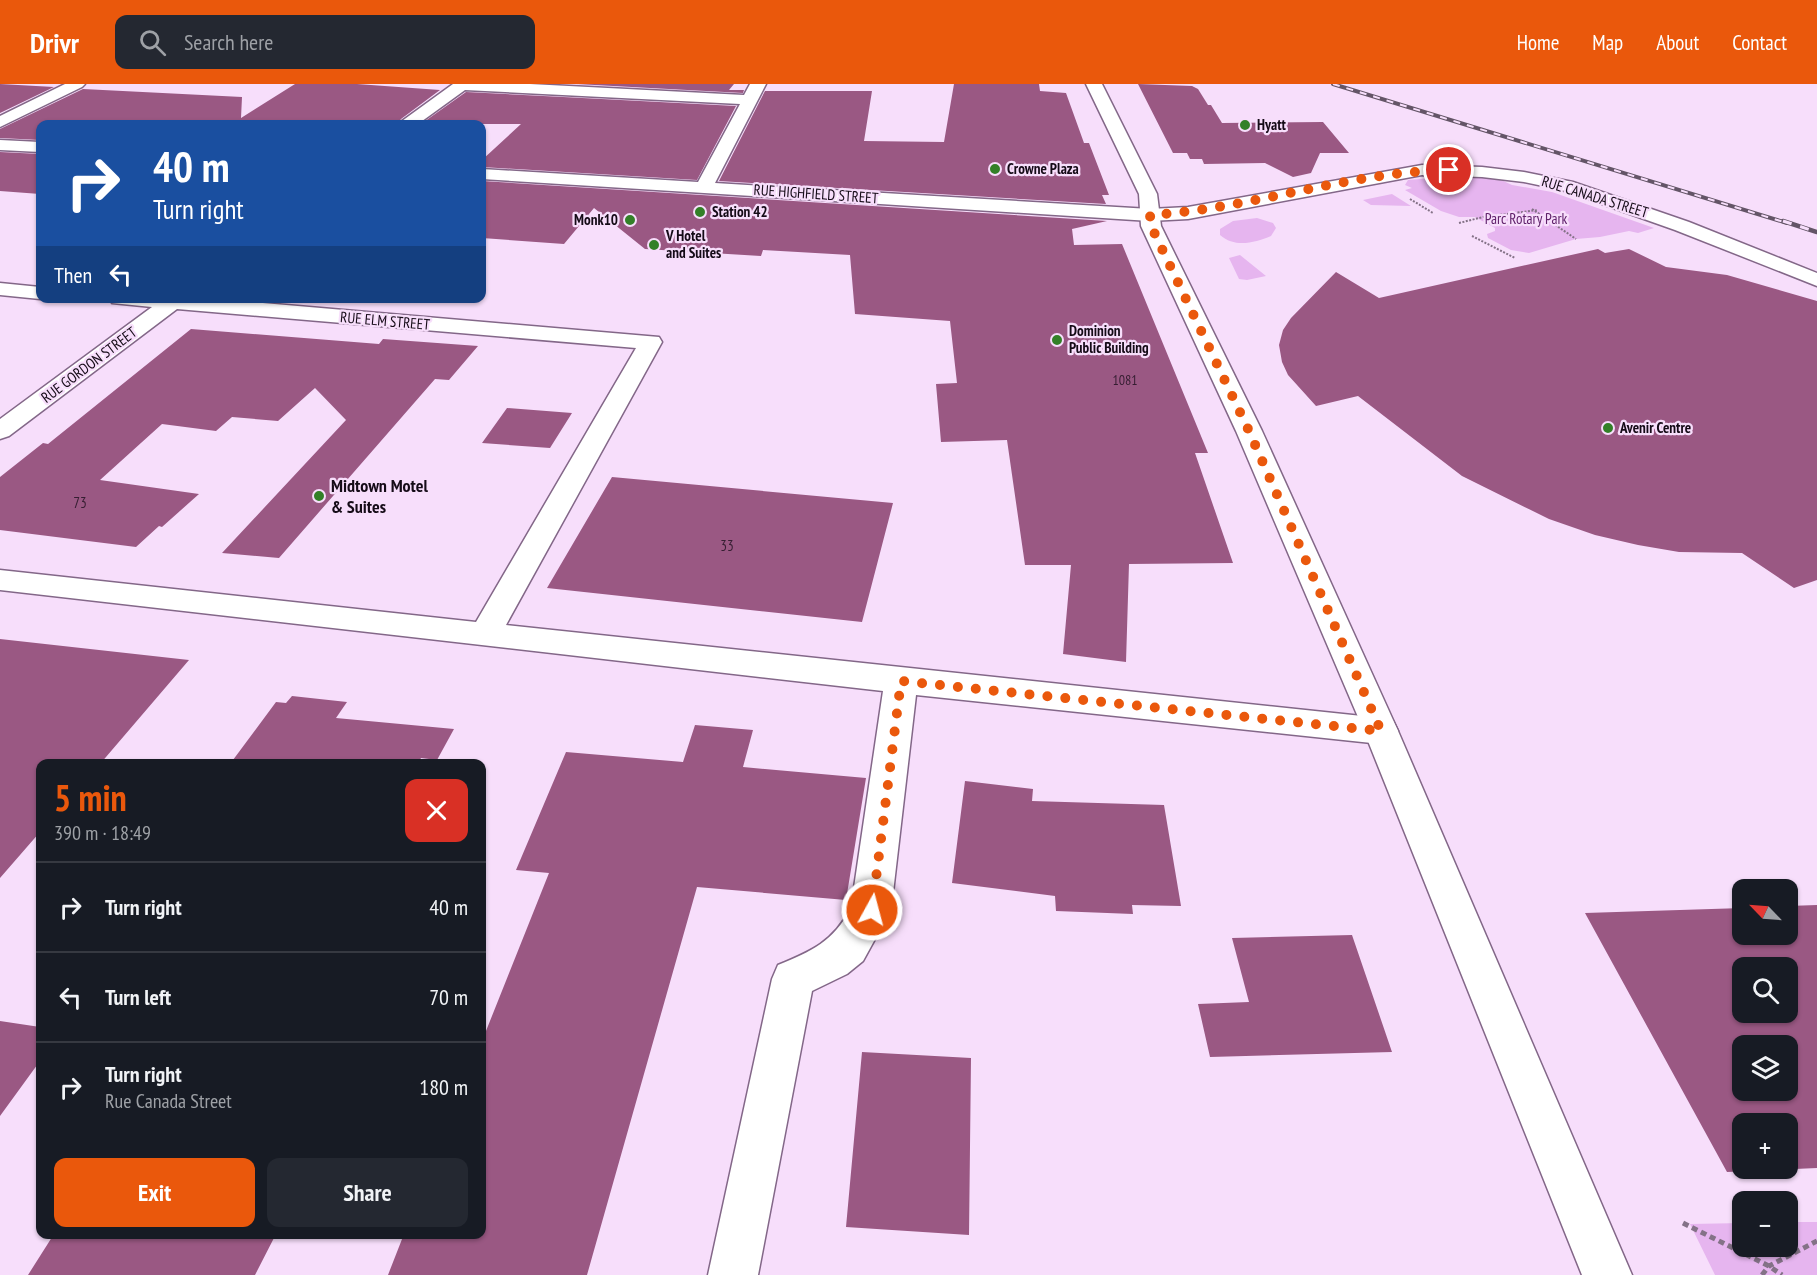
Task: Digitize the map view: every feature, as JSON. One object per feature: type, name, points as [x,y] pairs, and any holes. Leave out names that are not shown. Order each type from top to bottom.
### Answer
[{"type":"street","points":[[0,122],[77,84]]},
{"type":"street","points":[[413,120],[462,84],[748,100]]},
{"type":"street","points":[[704,187],[758,84]]},
{"type":"street","points":[[1094,84],[1148,194],[1151,226],[1249,431],[1381,731],[1606,1275]]},
{"type":"street","points":[[0,145],[36,147]]},
{"type":"street","name":"RUE CANADA STREET","points":[[1150,215],[1188,213],[1413,172],[1449,170],[1482,172],[1524,177],[1567,186],[1682,225],[1817,280]]},
{"type":"street","name":"RUE HIGHFIELD STREET","points":[[486,174],[1150,215]]},
{"type":"street","points":[[0,290],[36,292]]},
{"type":"street","name":"RUE GORDON STREET","points":[[0,431],[173,303]]},
{"type":"street","name":"RUE ELM STREET","points":[[199,303],[651,342],[485,634]]},
{"type":"street","points":[[0,580],[901,681],[1381,731]]},
{"type":"street","points":[[733,1275],[793,979],[835,961],[856,940],[872,910],[901,681]]},
{"type":"path","points":[[1533,210],[1576,239]]},
{"type":"path","points":[[1459,223],[1541,210]]},
{"type":"path","points":[[1472,236],[1515,258]]},
{"type":"path","points":[[1683,1223],[1769,1266],[1782,1275]]},
{"type":"path","points":[[1762,1275],[1769,1266],[1817,1240]]},
{"type":"green space","name":"Parc Rotary Park","points":[[1458,176],[1499,179],[1512,185],[1552,192],[1654,228],[1638,233],[1629,231],[1576,239],[1529,253],[1511,250],[1488,238],[1487,234],[1495,231],[1495,228],[1475,217],[1459,217],[1441,211],[1405,190],[1412,188],[1405,185],[1408,180]]},
{"type":"green space","points":[[1392,194],[1411,206],[1371,205],[1363,200]]},
{"type":"green space","points":[[1257,218],[1273,223],[1276,228],[1271,236],[1258,241],[1238,243],[1220,235],[1220,229],[1233,221]]},
{"type":"green space","points":[[1240,255],[1266,276],[1247,280],[1239,279],[1229,258]]},
{"type":"green space","points":[[1798,1222],[1817,1222],[1817,1275],[1715,1275],[1690,1224],[1732,1223],[1732,1257],[1798,1257]]},
{"type":"building","points":[[0,84],[54,87],[0,113]]},
{"type":"building","points":[[295,84],[357,84],[440,90],[400,120],[36,120],[36,140],[0,138],[0,129],[83,89],[242,97],[241,118]]},
{"type":"building","points":[[576,84],[734,84],[729,90],[744,90],[743,93]]},
{"type":"building","points":[[954,84],[1039,84],[1040,91],[1066,93],[1084,143],[1089,143],[1109,195],[1102,195],[1106,204],[719,181],[765,91],[872,91],[864,141],[944,142]]},
{"type":"building","name":"Hyatt","points":[[1138,84],[1192,86],[1198,89],[1208,105],[1211,105],[1222,123],[1323,122],[1349,153],[1320,153],[1311,173],[1293,177],[1265,163],[1204,164],[1202,159],[1190,159],[1187,153],[1173,153]]},
{"type":"building","points":[[466,92],[736,106],[697,180],[486,167],[486,156],[521,124],[486,124],[486,120],[427,120]]},
{"type":"building","points":[[0,152],[36,154],[36,194],[0,191]]},
{"type":"building","points":[[486,181],[1107,221],[1072,229],[1074,245],[1122,244],[1208,453],[1195,453],[1233,563],[1129,564],[1126,662],[1063,654],[1071,565],[1025,565],[1007,440],[941,442],[936,384],[957,383],[950,321],[855,314],[850,255],[763,250],[761,256],[645,249],[594,208],[564,244],[486,238]]},
{"type":"building","name":"Avenir Centre","points":[[1598,249],[1605,253],[1629,249],[1666,267],[1727,275],[1817,301],[1817,580],[1794,588],[1742,553],[1679,552],[1638,545],[1595,535],[1549,519],[1462,476],[1358,396],[1316,406],[1288,375],[1282,362],[1279,345],[1283,330],[1291,318],[1336,272],[1379,298]]},
{"type":"building","points":[[191,329],[379,344],[383,339],[478,346],[449,380],[435,379],[279,558],[222,553],[346,420],[315,388],[278,421],[232,417],[216,431],[162,424],[100,480],[199,494],[136,547],[0,530],[0,477],[43,443],[48,444]]},
{"type":"building","points":[[507,408],[572,413],[550,448],[482,443]]},
{"type":"building","points":[[612,477],[893,503],[862,622],[547,588]]},
{"type":"building","points":[[0,639],[189,660],[104,759],[36,759],[36,837],[0,878]]},
{"type":"building","points":[[292,696],[347,702],[336,718],[454,729],[438,759],[234,759],[276,702],[286,703]]},
{"type":"building","points":[[695,725],[753,730],[743,767],[866,778],[846,900],[697,887],[587,1275],[388,1275],[402,1239],[486,1239],[486,1031],[549,873],[516,870],[566,752],[683,762]]},
{"type":"building","points":[[965,781],[1033,789],[1032,801],[1164,805],[1181,906],[1132,905],[1133,914],[1056,911],[1055,896],[952,883]]},
{"type":"building","points":[[1817,905],[1817,1168],[1798,1169],[1798,1113],[1732,1113],[1732,1172],[1727,1172],[1585,913],[1732,908],[1732,945],[1798,945],[1798,906]]},
{"type":"building","points":[[1352,935],[1392,1052],[1210,1057],[1198,1004],[1249,1002],[1232,938]]},
{"type":"building","points":[[0,1021],[36,1026],[36,1066],[0,1116]]},
{"type":"building","points":[[862,1052],[971,1058],[969,1235],[846,1227]]},
{"type":"building","points":[[51,1239],[273,1239],[255,1275],[28,1275]]},
{"type":"railway","points":[[1333,84],[1787,223]]},
{"type":"railway","points":[[1783,221],[1817,232]]},
{"type":"place","name":"Hyatt","points":[[1245,125]]},
{"type":"place","name":"Crowne Plaza","points":[[995,169]]},
{"type":"place","name":"Station 42","points":[[700,212]]},
{"type":"place","name":"Monk10","points":[[630,220]]},
{"type":"place","name":"V Hotel and Suites","points":[[654,245]]},
{"type":"place","name":"Dominion Public Building","points":[[1057,340]]},
{"type":"place","name":"Avenir Centre","points":[[1608,428]]},
{"type":"place","name":"Midtown Motel & Suites","points":[[319,496]]},
{"type":"route","points":[[872,910],[901,681],[1381,731],[1249,431],[1151,226],[1150,215],[1188,213],[1384,176],[1449,170]]}]
